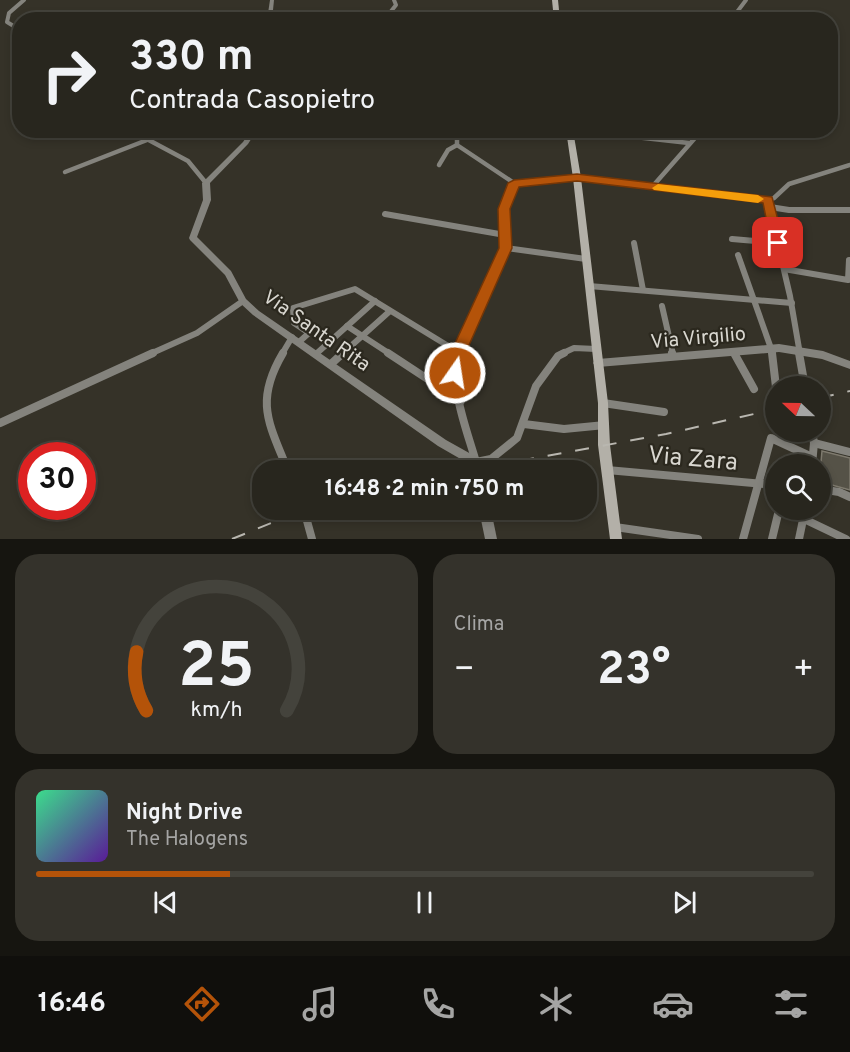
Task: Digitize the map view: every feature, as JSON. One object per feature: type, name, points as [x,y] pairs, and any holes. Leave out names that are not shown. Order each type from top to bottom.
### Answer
[{"type":"main road","points":[[571,138],[603,403],[604,445],[615,533]]},
{"type":"street","points":[[12,25],[7,22],[9,13],[24,0]]},
{"type":"street","points":[[144,138],[188,161],[206,183],[248,138]]},
{"type":"street","points":[[457,138],[457,144]]},
{"type":"street","points":[[643,138],[688,143]]},
{"type":"street","points":[[652,187],[693,138]]},
{"type":"street","points":[[65,172],[147,140]]},
{"type":"street","points":[[439,165],[448,150],[457,144]]},
{"type":"street","points":[[457,144],[514,183],[577,178],[769,204],[789,210],[850,210]]},
{"type":"street","points":[[769,204],[789,184],[850,165]]},
{"type":"street","name":"Via Santa Rita","points":[[206,183],[207,200],[193,238],[228,273],[243,301],[256,314],[468,460]]},
{"type":"street","points":[[476,460],[455,373],[458,352],[506,248],[504,209],[514,183]]},
{"type":"street","points":[[769,204],[792,303],[804,376]]},
{"type":"street","points":[[385,214],[505,235]]},
{"type":"street","points":[[732,239],[778,243]]},
{"type":"street","points":[[634,243],[643,290]]},
{"type":"street","points":[[506,248],[586,259]]},
{"type":"street","points":[[738,255],[772,349],[775,376]]},
{"type":"street","points":[[784,269],[848,280],[849,260]]},
{"type":"street","points":[[589,286],[792,303]]},
{"type":"street","points":[[284,460],[273,432],[266,393],[270,377],[295,339],[309,333],[294,323],[293,308],[296,305],[355,289],[458,352]]},
{"type":"street","points":[[0,423],[197,333],[243,301]]},
{"type":"street","points":[[316,354],[375,301]]},
{"type":"street","points":[[662,306],[673,356]]},
{"type":"street","points":[[331,364],[390,310]]},
{"type":"street","points":[[347,326],[461,401]]},
{"type":"street","points":[[489,460],[508,448],[518,438],[536,386],[558,356],[574,348],[596,349]]},
{"type":"street","name":"Via Virgilio","points":[[598,363],[772,349],[823,355],[850,365]]},
{"type":"street","points":[[733,352],[754,389]]},
{"type":"street","points":[[603,403],[664,412]]},
{"type":"street","points":[[524,424],[542,429],[566,431],[605,425]]},
{"type":"street","points":[[766,454],[771,438],[800,454]]},
{"type":"street","points":[[813,454],[814,443],[850,452]]},
{"type":"street","points":[[743,539],[765,459]]},
{"type":"street","name":"Via Zara","points":[[607,470],[765,484]]},
{"type":"street","points":[[831,491],[850,497]]},
{"type":"street","points":[[307,520],[312,539]]},
{"type":"street","points":[[487,520],[490,539]]},
{"type":"street","points":[[772,539],[777,520]]},
{"type":"street","points":[[799,539],[804,520]]},
{"type":"street","points":[[815,520],[846,539]]},
{"type":"street","points":[[615,533],[698,539]]},
{"type":"building","points":[[822,451],[850,458],[850,490],[831,484],[831,454],[822,454]]},
{"type":"railway","points":[[831,395],[850,391]]},
{"type":"railway","points":[[525,460],[666,434],[765,412]]},
{"type":"railway","points":[[232,539],[279,520]]},
{"type":"slow traffic","points":[[658,188],[758,199]]},
{"type":"route","points":[[455,373],[458,352],[506,248],[504,209],[514,183],[577,178],[768,200],[778,243]]}]
